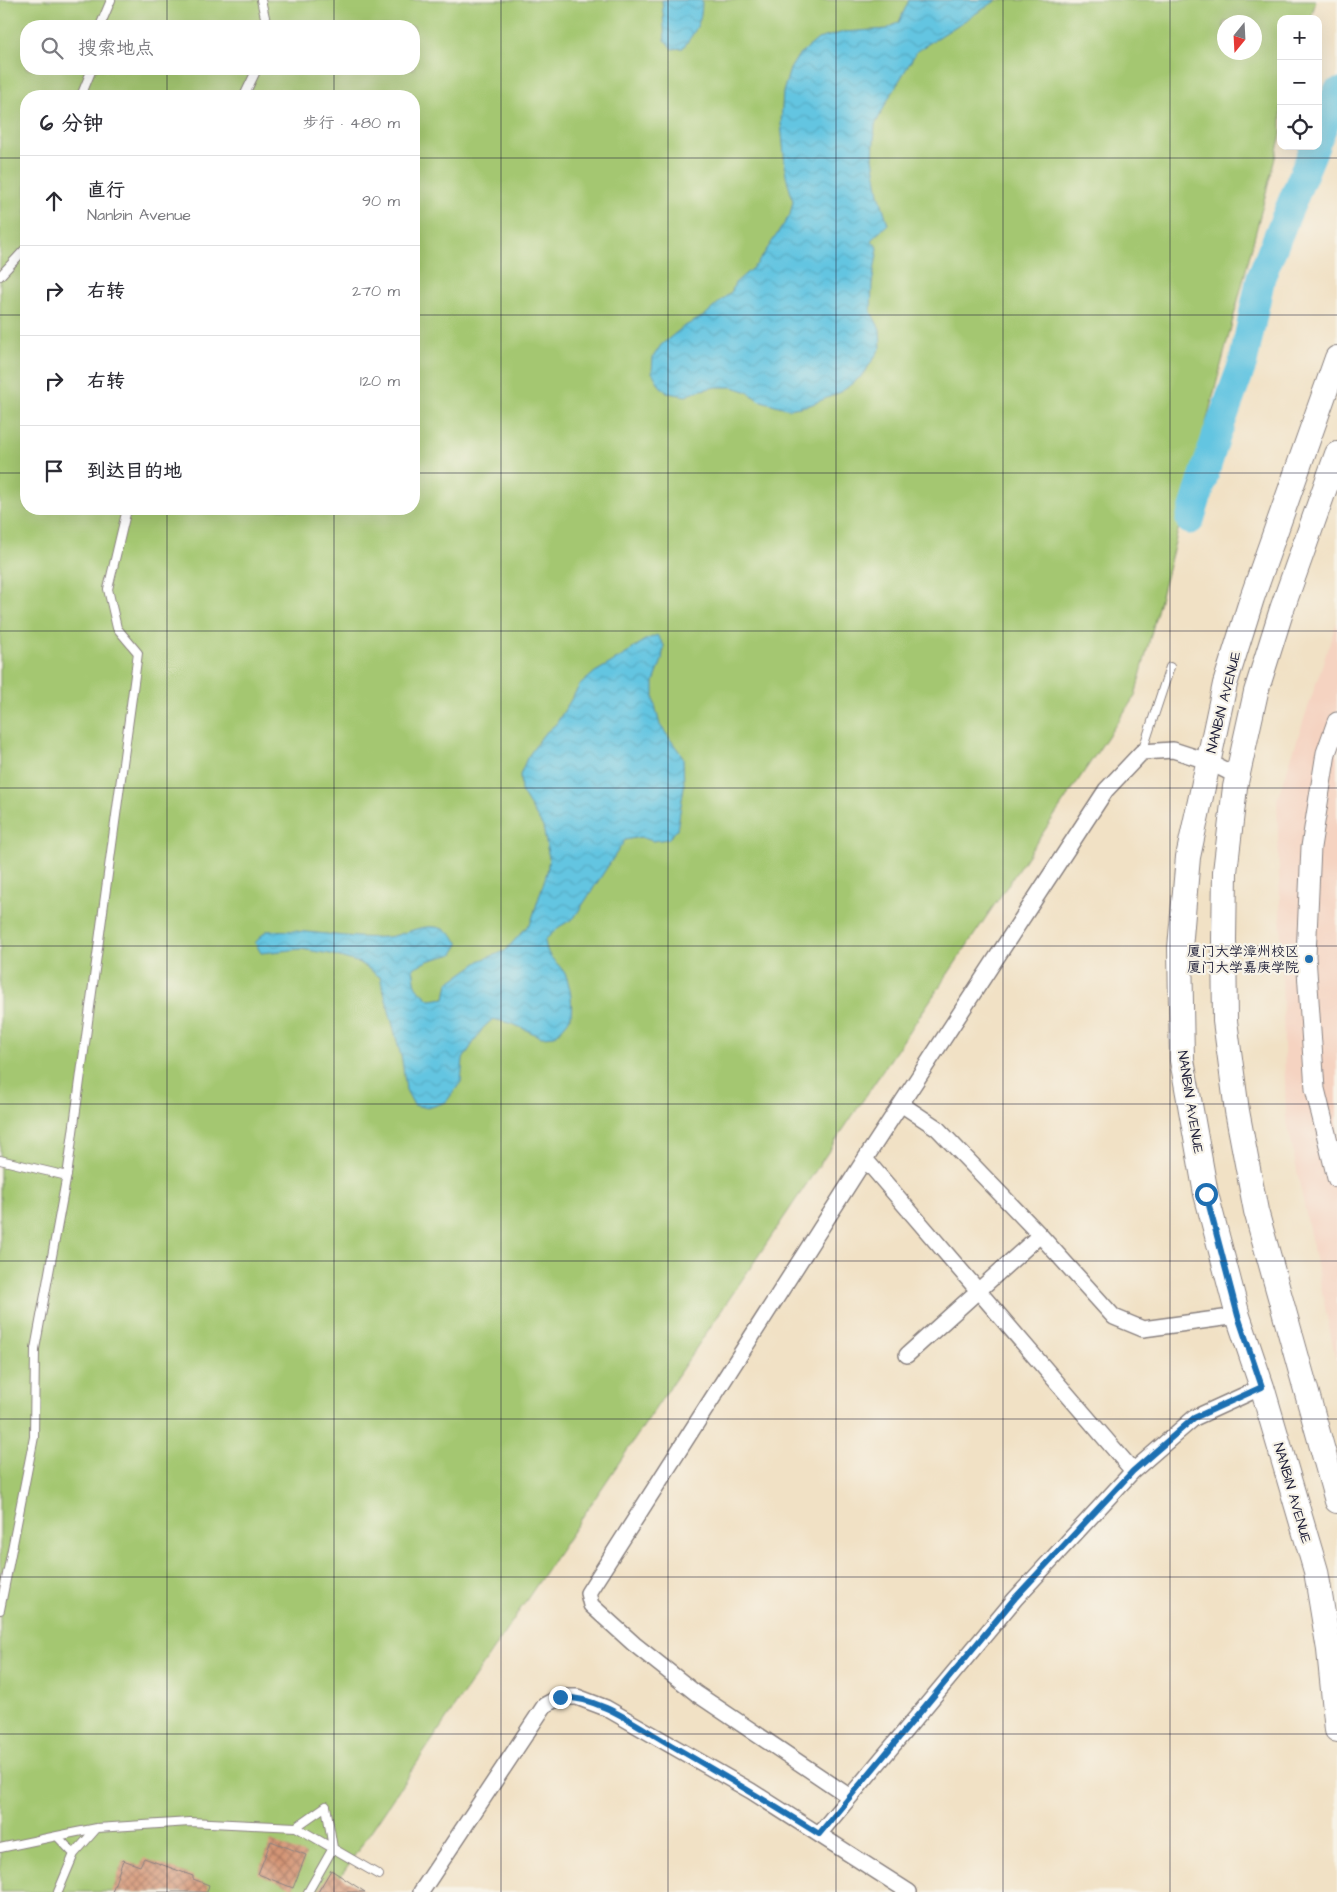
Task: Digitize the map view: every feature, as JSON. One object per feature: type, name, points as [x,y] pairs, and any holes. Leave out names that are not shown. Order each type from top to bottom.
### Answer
[{"type":"main road","name":"NANBIN AVENUE","points":[[1337,358],[1252,598],[1225,684],[1188,857],[1180,948],[1182,1060],[1206,1194],[1238,1316],[1262,1387],[1316,1571],[1329,1650],[1337,1730]]},
{"type":"main road","points":[[1337,454],[1282,609],[1256,692],[1237,776],[1225,872],[1224,940],[1225,1021],[1236,1110],[1256,1211],[1337,1501]]},
{"type":"street","points":[[1337,722],[1326,754],[1311,847],[1306,956],[1315,1089],[1337,1178]]},
{"type":"street","points":[[850,1797],[690,1688],[634,1644],[591,1605],[588,1593],[865,1159],[1106,790],[1142,752],[1173,750],[1208,761],[1237,776]]},
{"type":"street","points":[[901,1104],[937,1128],[1040,1235],[1114,1317],[1143,1329],[1238,1316]]},
{"type":"street","points":[[865,1159],[1133,1471]]},
{"type":"street","points":[[907,1355],[1040,1235]]},
{"type":"street","points":[[819,1834],[1015,1598],[1133,1471],[1194,1418],[1262,1387]]},
{"type":"street","points":[[422,1892],[534,1718],[545,1705],[560,1697],[577,1697],[606,1708],[751,1791],[909,1892]]},
{"type":"lane","points":[[103,20],[111,0]]},
{"type":"lane","points":[[261,0],[266,20]]},
{"type":"lane","points":[[83,90],[90,75]]},
{"type":"lane","points":[[247,90],[255,75]]},
{"type":"lane","points":[[0,276],[20,254]]},
{"type":"lane","points":[[0,1610],[34,1437],[36,1349],[67,1176],[138,654],[117,628],[108,589],[126,515]]},
{"type":"lane","points":[[1142,752],[1170,667]]},
{"type":"lane","points":[[0,1160],[67,1176]]},
{"type":"lane","points":[[296,1827],[326,1806],[333,1848],[308,1892]]},
{"type":"lane","points":[[0,1848],[97,1828],[190,1822],[296,1827],[379,1875]]},
{"type":"lane","points":[[58,1892],[74,1854],[97,1828]]},
{"type":"lane","points":[[57,1836],[74,1854]]},
{"type":"shaded area","name":"厦门大学漳州校区 厦门大学嘉庚学院","points":[[1337,621],[1337,1366],[1286,1117],[1277,800]]},
{"type":"green space","points":[[0,0],[1316,0],[1312,15],[1277,15],[1277,150],[1135,696],[330,1892],[0,1892]]},
{"type":"water","points":[[662,0],[702,0],[701,15],[697,26],[683,48],[672,49],[665,40]]},
{"type":"water","points":[[909,0],[997,0],[917,51],[875,125],[873,158],[879,194],[888,224],[871,240],[878,248],[872,284],[871,312],[880,329],[881,347],[863,375],[841,392],[810,405],[789,409],[758,400],[748,392],[733,387],[716,387],[697,391],[686,396],[668,393],[660,386],[652,372],[653,357],[661,345],[683,327],[704,316],[732,291],[735,283],[757,264],[790,215],[793,201],[786,176],[781,123],[783,92],[790,69],[798,56],[818,39],[844,32],[887,29],[899,22]]},
{"type":"water","points":[[657,635],[664,645],[662,660],[654,682],[654,701],[660,725],[683,757],[684,787],[677,830],[668,839],[653,841],[640,837],[625,840],[574,918],[559,927],[545,940],[550,955],[566,976],[571,995],[572,1008],[570,1018],[555,1036],[541,1037],[513,1024],[493,1019],[483,1028],[463,1059],[461,1082],[446,1102],[428,1108],[414,1105],[406,1090],[402,1060],[380,977],[360,963],[330,954],[301,949],[261,953],[255,943],[266,931],[386,937],[428,927],[443,929],[449,932],[459,944],[453,954],[427,961],[413,968],[416,987],[430,1000],[445,998],[448,983],[481,960],[505,951],[531,922],[547,872],[549,858],[543,827],[521,791],[520,775],[527,758],[543,735],[556,724],[580,685],[595,672],[626,654],[643,641]]},
{"type":"building","points":[[271,1841],[306,1855],[293,1888],[258,1874]]},
{"type":"building","points":[[144,1858],[193,1876],[193,1879],[209,1885],[207,1892],[112,1892],[123,1860],[140,1866]]},
{"type":"building","points":[[331,1870],[365,1892],[318,1892]]},
{"type":"waterway","points":[[1322,129],[1337,93]]},
{"type":"waterway","points":[[1190,520],[1216,437],[1243,363],[1261,277],[1313,150]]},
{"type":"place","name":"厦门大学漳州校区 厦门大学嘉庚学院","points":[[1309,959]]},
{"type":"route","points":[[560,1697],[577,1697],[606,1708],[751,1791],[819,1834],[1015,1598],[1133,1471],[1194,1418],[1262,1387],[1238,1316],[1206,1194]]}]
